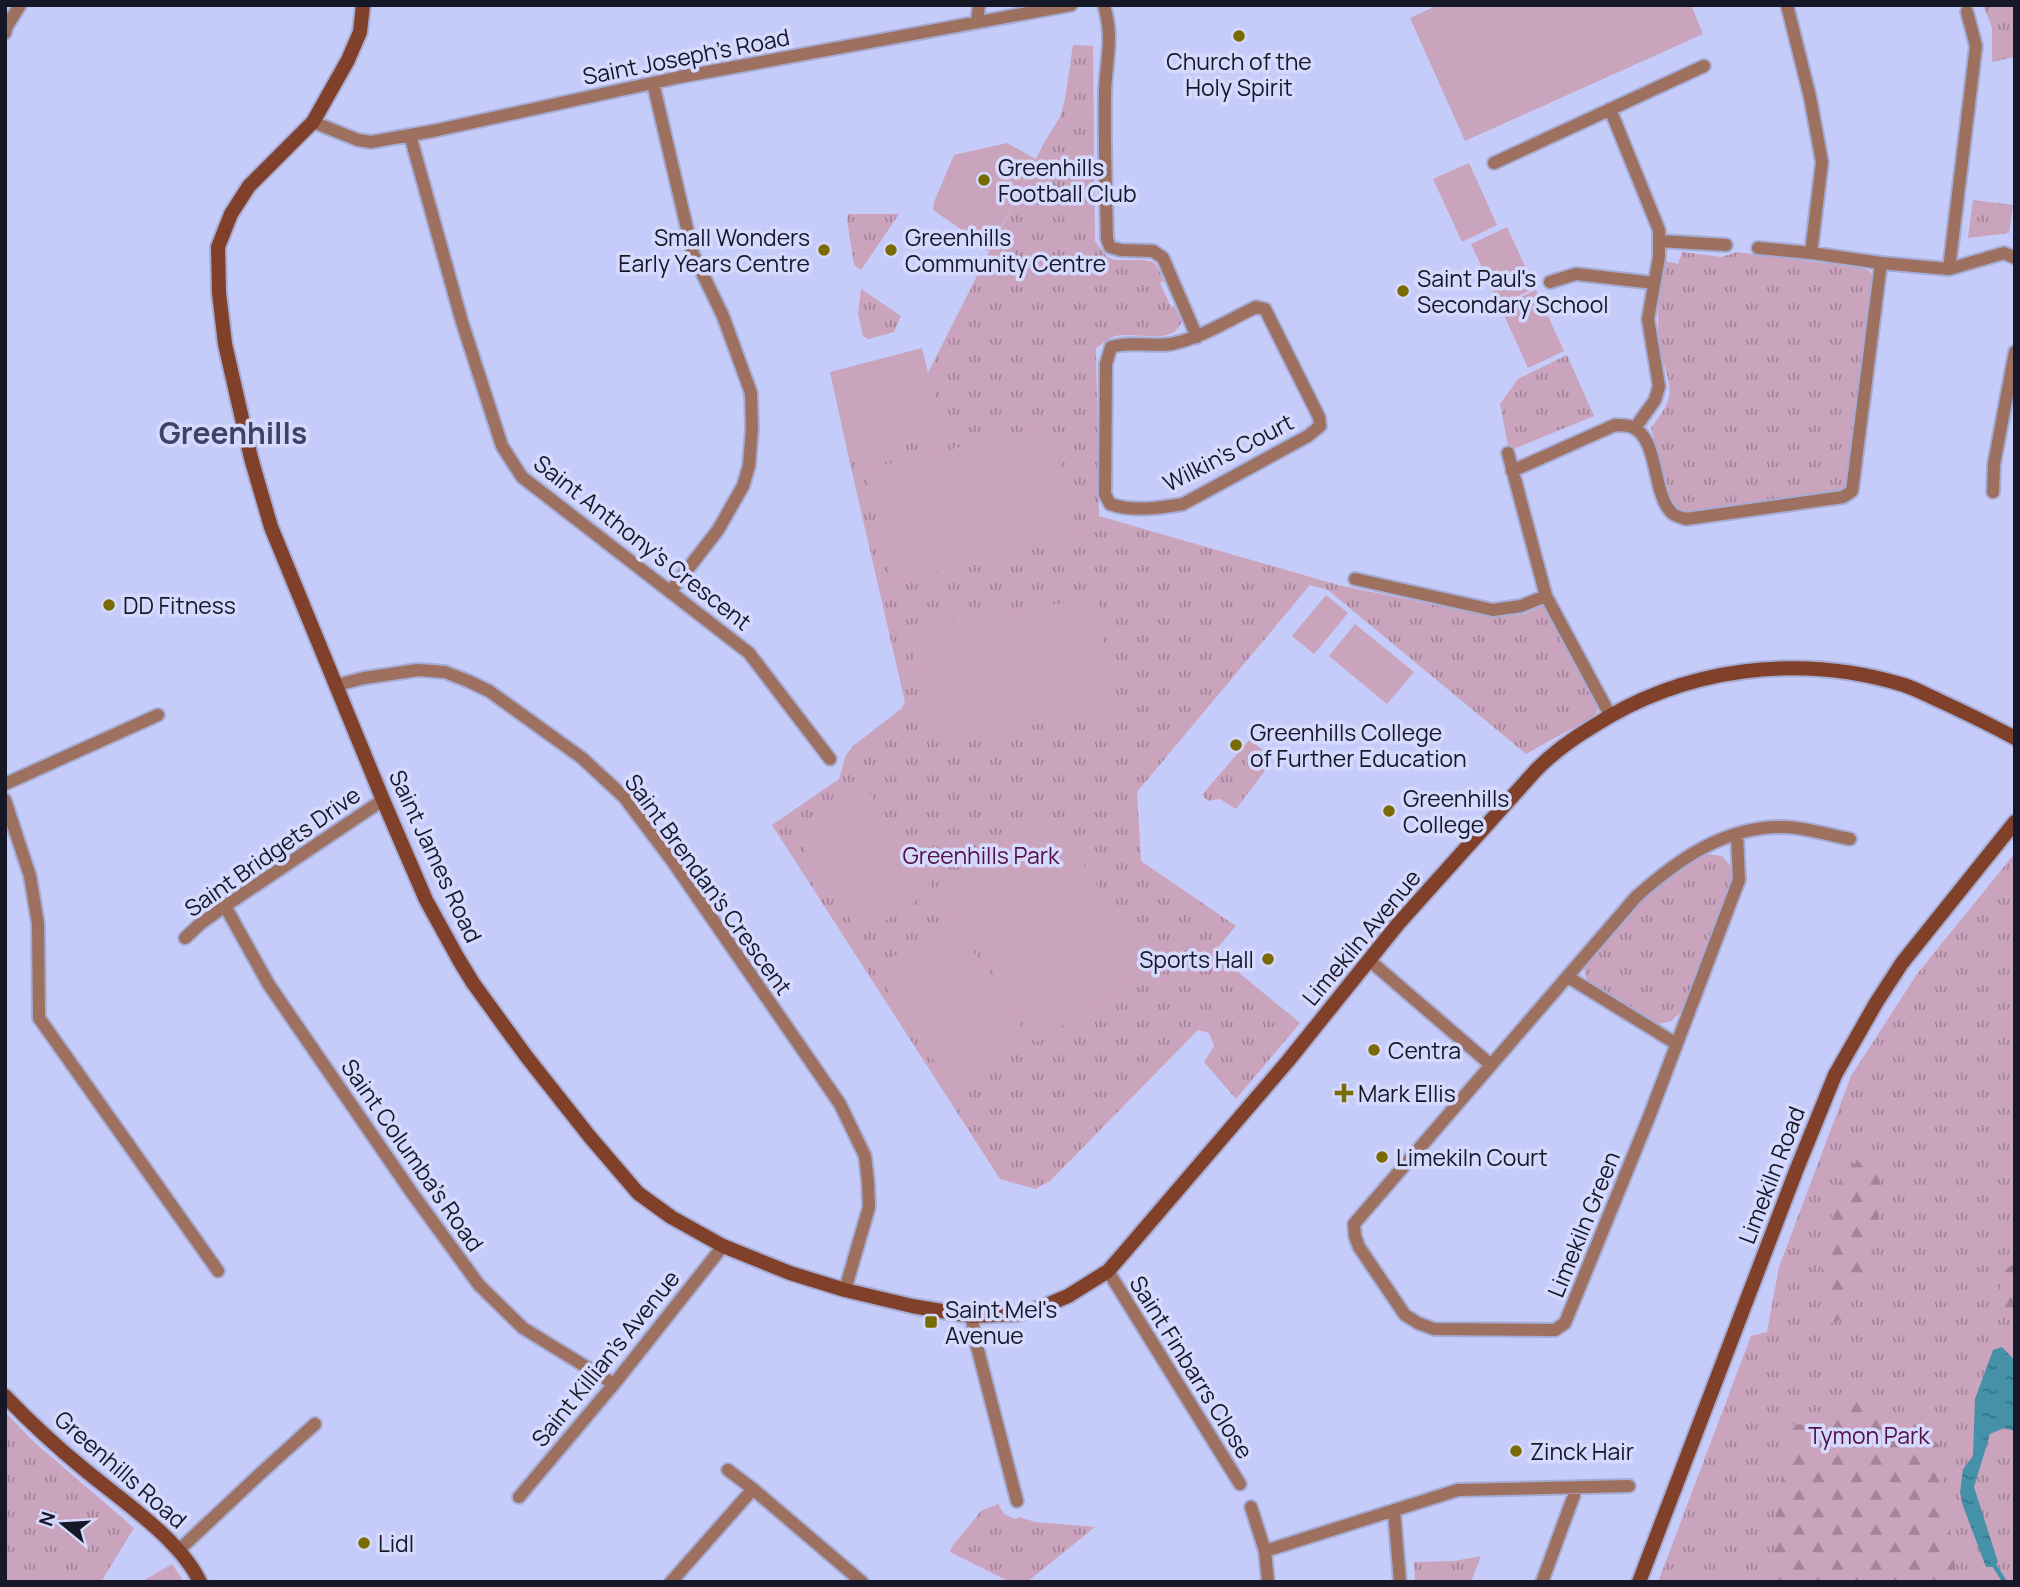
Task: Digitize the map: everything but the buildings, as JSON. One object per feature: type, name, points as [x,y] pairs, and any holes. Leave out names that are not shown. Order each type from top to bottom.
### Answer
[{"type":"street","points":[[5,33],[20,5]]},
{"type":"street","name":"Saint James Road","points":[[363,5],[359,32],[348,60],[313,122],[249,186],[231,215],[218,247],[219,293],[225,344],[251,458],[271,527],[426,900],[473,983],[590,1137],[638,1193],[671,1217],[723,1246],[789,1273],[845,1290],[912,1306],[972,1316],[1018,1314],[1042,1307],[1068,1296],[1108,1271],[1242,1114]]},
{"type":"street","points":[[977,21],[979,5]]},
{"type":"street","name":"Saint Joseph's Road","points":[[313,122],[358,140],[371,142],[653,83],[977,21],[1082,5]]},
{"type":"street","points":[[1104,5],[1110,30],[1105,88],[1107,239],[1110,247],[1153,251],[1163,257],[1197,337]]},
{"type":"street","points":[[1787,5],[1810,97],[1822,162],[1811,253]]},
{"type":"street","points":[[1949,269],[1976,46],[1967,12]]},
{"type":"street","points":[[1494,163],[1704,66]]},
{"type":"street","points":[[653,83],[693,254],[723,316],[751,393],[750,466],[743,486],[718,530],[670,592]]},
{"type":"street","points":[[1610,109],[1659,230],[1660,242],[1648,319],[1659,387],[1655,400],[1635,428]]},
{"type":"street","name":"Saint Anthony's Crescent","points":[[410,135],[462,322],[502,446],[522,477],[749,653],[830,759]]},
{"type":"street","points":[[1660,242],[1726,245]]},
{"type":"street","points":[[1758,248],[1949,269],[2004,253],[2015,258]]},
{"type":"street","points":[[1512,471],[1615,425],[1635,428],[1646,441],[1664,502],[1672,514],[1686,519],[1843,497],[1852,491],[1881,263]]},
{"type":"street","points":[[1550,282],[1576,274],[1654,283]]},
{"type":"street","name":"Wilkin's Court","points":[[1256,307],[1265,309],[1320,417],[1320,426],[1308,436],[1183,504],[1166,508],[1121,508],[1110,504],[1105,494],[1106,364],[1111,347],[1120,344],[1169,344],[1197,337],[1256,307]]},
{"type":"street","points":[[1993,492],[1994,464],[2015,352]]},
{"type":"street","points":[[1508,453],[1546,596],[1610,715]]},
{"type":"street","points":[[1355,579],[1493,610],[1521,606],[1546,596]]},
{"type":"street","name":"Limekiln Avenue","points":[[1242,1114],[1398,924],[1537,769],[1560,747],[1636,701],[1702,679],[1740,671],[1810,668],[1871,676],[1908,686],[2015,738]]},
{"type":"street","name":"Saint Brendan's Crescent","points":[[337,685],[418,670],[445,672],[489,691],[582,758],[624,797],[688,884],[840,1104],[864,1156],[869,1182],[869,1207],[845,1290]]},
{"type":"street","points":[[5,784],[158,715]]},
{"type":"street","points":[[5,800],[30,876],[38,924],[39,1018],[218,1271]]},
{"type":"street","name":"Saint Bridgets Drive","points":[[186,938],[225,906],[383,800]]},
{"type":"street","name":"Limekiln Road","points":[[1639,1582],[1835,1075],[1876,1003],[1902,964],[2015,822]]},
{"type":"street","name":"Limekiln Green","points":[[1737,835],[1740,880],[1565,1323],[1555,1329],[1434,1329],[1405,1315],[1359,1247],[1354,1224],[1636,897],[1658,877],[1696,850],[1718,839],[1755,828],[1786,827],[1850,839]]},
{"type":"street","name":"Saint Columba's Road","points":[[225,906],[269,985],[412,1193],[479,1285],[523,1328],[614,1384]]},
{"type":"street","points":[[1369,960],[1490,1065]]},
{"type":"street","points":[[1569,977],[1675,1043]]},
{"type":"street","name":"Saint Killian's Avenue","points":[[519,1497],[614,1384],[723,1246]]},
{"type":"street","name":"Saint Finbarrs Close","points":[[1108,1271],[1240,1484]]},
{"type":"street","points":[[972,1316],[974,1335],[1017,1501]]},
{"type":"street","name":"Greenhills Road","points":[[5,1396],[84,1469],[179,1550],[200,1582]]},
{"type":"street","points":[[179,1550],[315,1424]]},
{"type":"street","points":[[728,1470],[862,1582]]},
{"type":"street","points":[[1265,1552],[1458,1490],[1629,1486]]},
{"type":"street","points":[[1542,1582],[1577,1488]]},
{"type":"street","points":[[671,1582],[753,1489]]},
{"type":"street","points":[[1251,1507],[1265,1552],[1268,1582]]},
{"type":"street","points":[[1394,1510],[1400,1582]]},
{"type":"green space","points":[[1438,5],[1691,5],[1703,34],[1465,141],[1410,18]]},
{"type":"green space","points":[[1983,5],[2015,5],[2015,57],[1992,62],[1992,28]]},
{"type":"green space","name":"Greenhills Park","points":[[1073,45],[1093,46],[1095,241],[1106,256],[1114,260],[1144,260],[1155,263],[1164,281],[1160,283],[1171,307],[1174,306],[1182,321],[1170,334],[1119,336],[1110,338],[1096,348],[1099,516],[1338,585],[1493,617],[1524,614],[1543,606],[1598,707],[1594,716],[1526,754],[1328,590],[1310,585],[1137,792],[1141,861],[1236,926],[1214,952],[1300,1023],[1236,1099],[1204,1062],[1214,1046],[1209,1033],[1198,1030],[1050,1181],[1035,1189],[1000,1179],[772,825],[839,779],[846,755],[853,746],[901,709],[905,702],[849,459],[943,433],[928,373],[1044,143],[1060,117]]},
{"type":"green space","name":"Greenhills Football Club","points":[[1007,143],[1036,159],[988,252],[982,244],[933,210],[934,202],[954,155]]},
{"type":"green space","points":[[1469,163],[1497,225],[1462,242],[1433,179]]},
{"type":"green space","points":[[1973,200],[2013,205],[2009,233],[1968,238]]},
{"type":"green space","points":[[848,214],[899,214],[861,270],[854,265]]},
{"type":"green space","points":[[1507,227],[1535,288],[1499,305],[1471,244]]},
{"type":"green space","points":[[1682,252],[1721,257],[1737,252],[1861,268],[1871,274],[1873,278],[1847,487],[1839,491],[1688,513],[1673,505],[1651,428],[1664,409],[1669,395],[1658,337],[1661,282],[1665,261],[1678,264]]},
{"type":"green space","points":[[861,289],[901,316],[894,332],[868,339],[863,336],[858,314]]},
{"type":"green space","points":[[1536,290],[1564,351],[1528,368],[1500,306]]},
{"type":"green space","points":[[922,348],[943,433],[849,459],[830,372]]},
{"type":"green space","points":[[1567,355],[1594,416],[1509,451],[1500,404],[1518,379]]},
{"type":"green space","points":[[1051,426],[1077,539],[891,582],[866,469]]},
{"type":"green space","points":[[1326,595],[1348,613],[1314,654],[1292,636]]},
{"type":"green space","points":[[1098,598],[1114,714],[925,740],[909,625]]},
{"type":"green space","points":[[1355,624],[1414,672],[1387,704],[1329,656]]},
{"type":"green space","points":[[1250,739],[1273,760],[1236,809],[1220,799],[1208,801],[1202,795]]},
{"type":"green space","points":[[864,785],[933,890],[861,936],[793,831]]},
{"type":"green space","points":[[1051,813],[1151,970],[1037,1042],[937,886]]},
{"type":"green space","name":"Tymon Park","points":[[2015,853],[2015,1582],[1658,1582],[1751,1336],[1767,1332],[1779,1267],[1851,1076],[1917,974]]},
{"type":"green space","points":[[1707,854],[1722,856],[1732,868],[1732,879],[1681,1012],[1671,1021],[1659,1024],[1588,981],[1585,966],[1656,888]]},
{"type":"green space","points":[[952,918],[1029,1038],[952,1089],[874,969]]},
{"type":"green space","points":[[1867,1157],[1884,1165],[1880,1179],[1878,1233],[1849,1309],[1838,1321],[1828,1324],[1824,1318],[1821,1252],[1846,1168]]},
{"type":"green space","points":[[2015,1264],[2015,1319],[2002,1301],[2000,1290],[2005,1269]]},
{"type":"green space","points":[[1849,1397],[1939,1444],[1957,1582],[1771,1582],[1787,1425],[1837,1423],[1832,1402]]},
{"type":"green space","points":[[5,1412],[34,1442],[134,1528],[101,1582],[5,1582]]},
{"type":"green space","points":[[998,1504],[1004,1514],[1015,1519],[1020,1517],[1035,1522],[1095,1527],[1027,1582],[1010,1582],[950,1552],[981,1511]]},
{"type":"green space","points":[[1481,1556],[1471,1582],[1415,1582],[1414,1562],[1454,1561]]},
{"type":"green space","points":[[172,1564],[184,1582],[141,1582]]},
{"type":"water","points":[[2002,1347],[2015,1361],[2015,1431],[2004,1428],[1990,1434],[1974,1487],[1998,1562],[1994,1567],[1986,1567],[1960,1492],[1963,1469],[1973,1456],[1975,1399],[1993,1350]]},
{"type":"waterway","points":[[1992,1562],[2005,1582]]},
{"type":"place","name":"Church of the Holy Spirit","points":[[1239,36]]},
{"type":"place","name":"Greenhills Football Club","points":[[984,180]]},
{"type":"place","name":"Small Wonders Early Years Centre","points":[[824,250]]},
{"type":"place","name":"Greenhills Community Centre","points":[[891,250]]},
{"type":"place","name":"Saint Paul's Secondary School","points":[[1403,291]]},
{"type":"place","name":"DD Fitness","points":[[109,605]]},
{"type":"place","name":"Greenhills College of Further Education","points":[[1236,745]]},
{"type":"place","name":"Greenhills College","points":[[1389,811]]},
{"type":"place","name":"Sports Hall","points":[[1268,959]]},
{"type":"place","name":"Centra","points":[[1374,1050]]},
{"type":"place","name":"Mark Ellis","points":[[1344,1093]]},
{"type":"place","name":"Limekiln Court","points":[[1382,1157]]},
{"type":"place","name":"Saint Mel's Avenue","points":[[931,1322]]},
{"type":"place","name":"Zinck Hair","points":[[1516,1451]]},
{"type":"place","name":"Lidl","points":[[364,1543]]},
{"type":"district","name":"Greenhills","points":[[233,432]]}]
